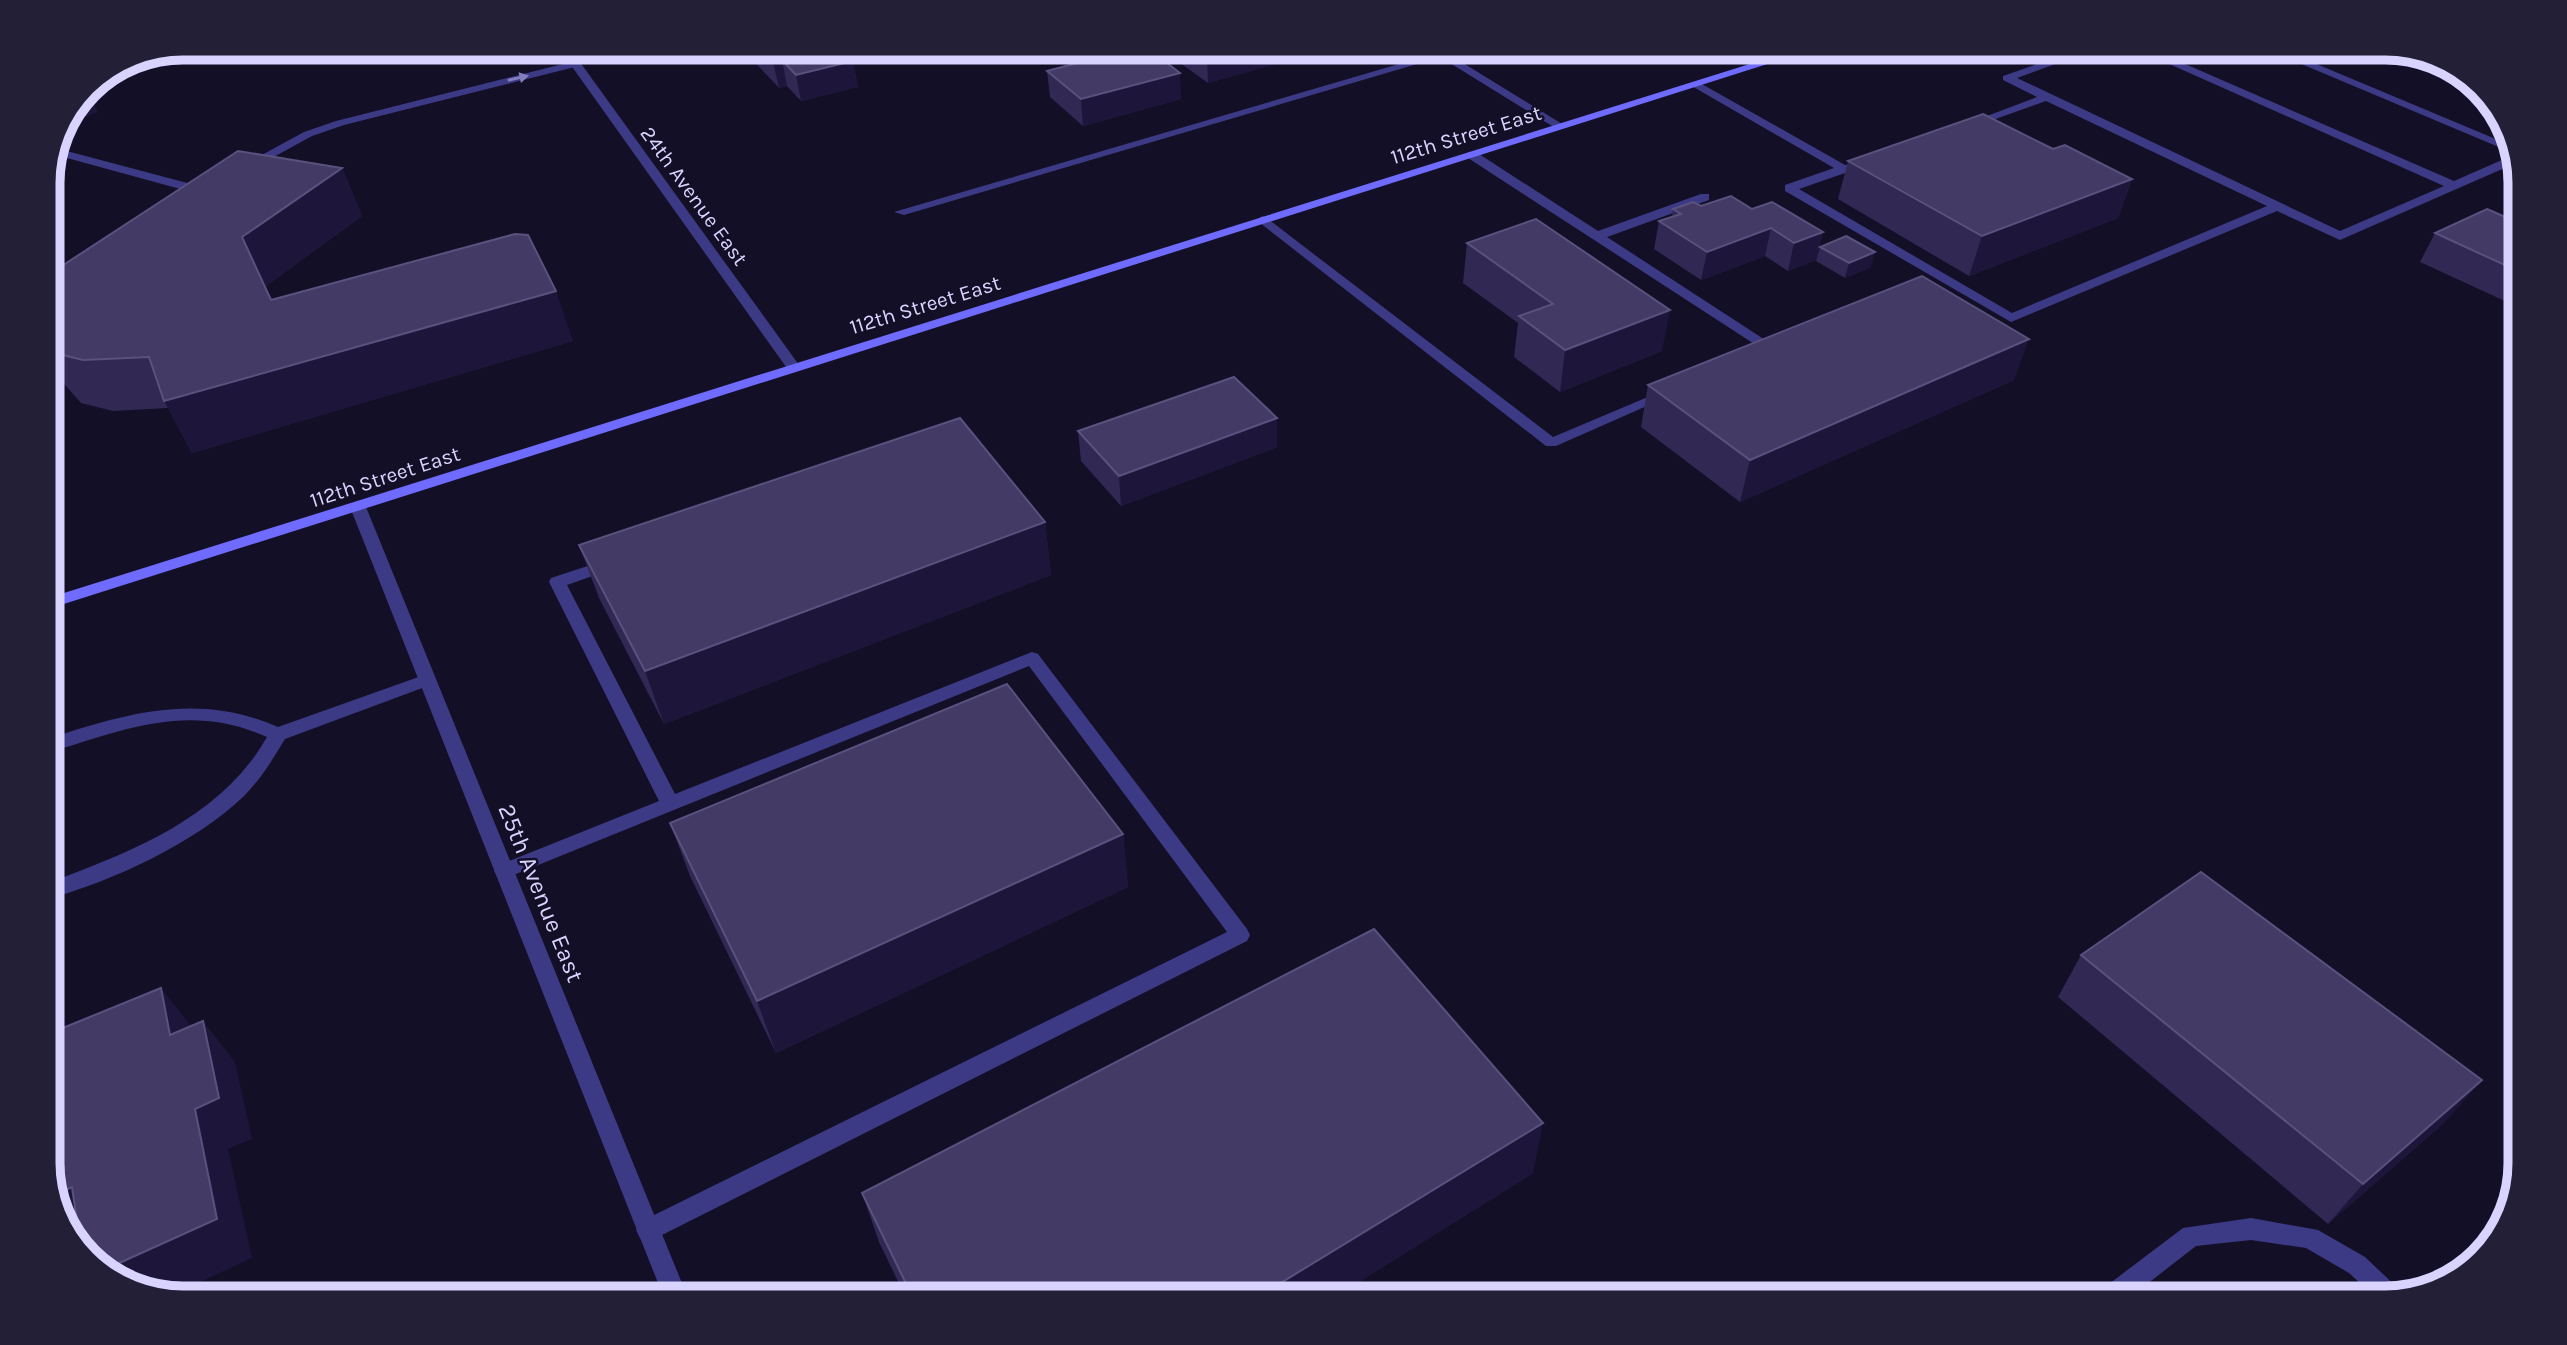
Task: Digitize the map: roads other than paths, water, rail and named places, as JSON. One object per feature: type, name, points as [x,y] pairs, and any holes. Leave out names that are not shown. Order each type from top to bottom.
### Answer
[{"type":"main road","name":"112th Street East","points":[[60,600],[1775,60]]},
{"type":"street","name":"24th Avenue East","points":[[572,60],[794,368]]},
{"type":"street","points":[[900,212],[1429,60]]},
{"type":"street","points":[[1450,60],[1560,127]]},
{"type":"street","points":[[2059,60],[2007,78],[2340,236],[2506,163]]},
{"type":"street","points":[[2166,60],[2454,186]]},
{"type":"street","points":[[2297,60],[2502,146]]},
{"type":"street","points":[[236,173],[288,144],[340,122],[575,64]]},
{"type":"street","points":[[1696,85],[1844,169]]},
{"type":"street","points":[[1958,129],[2047,97]]},
{"type":"street","points":[[63,154],[206,193]]},
{"type":"street","points":[[1472,155],[1772,349],[1748,359]]},
{"type":"street","points":[[1882,155],[1789,188],[2011,318],[2277,206]]},
{"type":"street","points":[[1597,236],[1705,197]]},
{"type":"street","points":[[1264,220],[1551,443],[1686,386]]},
{"type":"street","name":"25th Avenue East","points":[[358,508],[671,1286]]},
{"type":"street","points":[[634,555],[557,582],[670,804]]},
{"type":"street","points":[[504,871],[1032,658],[1240,935],[648,1230]]},
{"type":"street","points":[[60,742],[161,717],[199,715],[237,718],[278,734],[427,680]]},
{"type":"street","points":[[60,886],[157,845],[202,818],[245,784],[268,758],[278,734]]},
{"type":"street","points":[[2126,1286],[2191,1236],[2251,1229],[2310,1238],[2357,1265],[2381,1286]]}]
